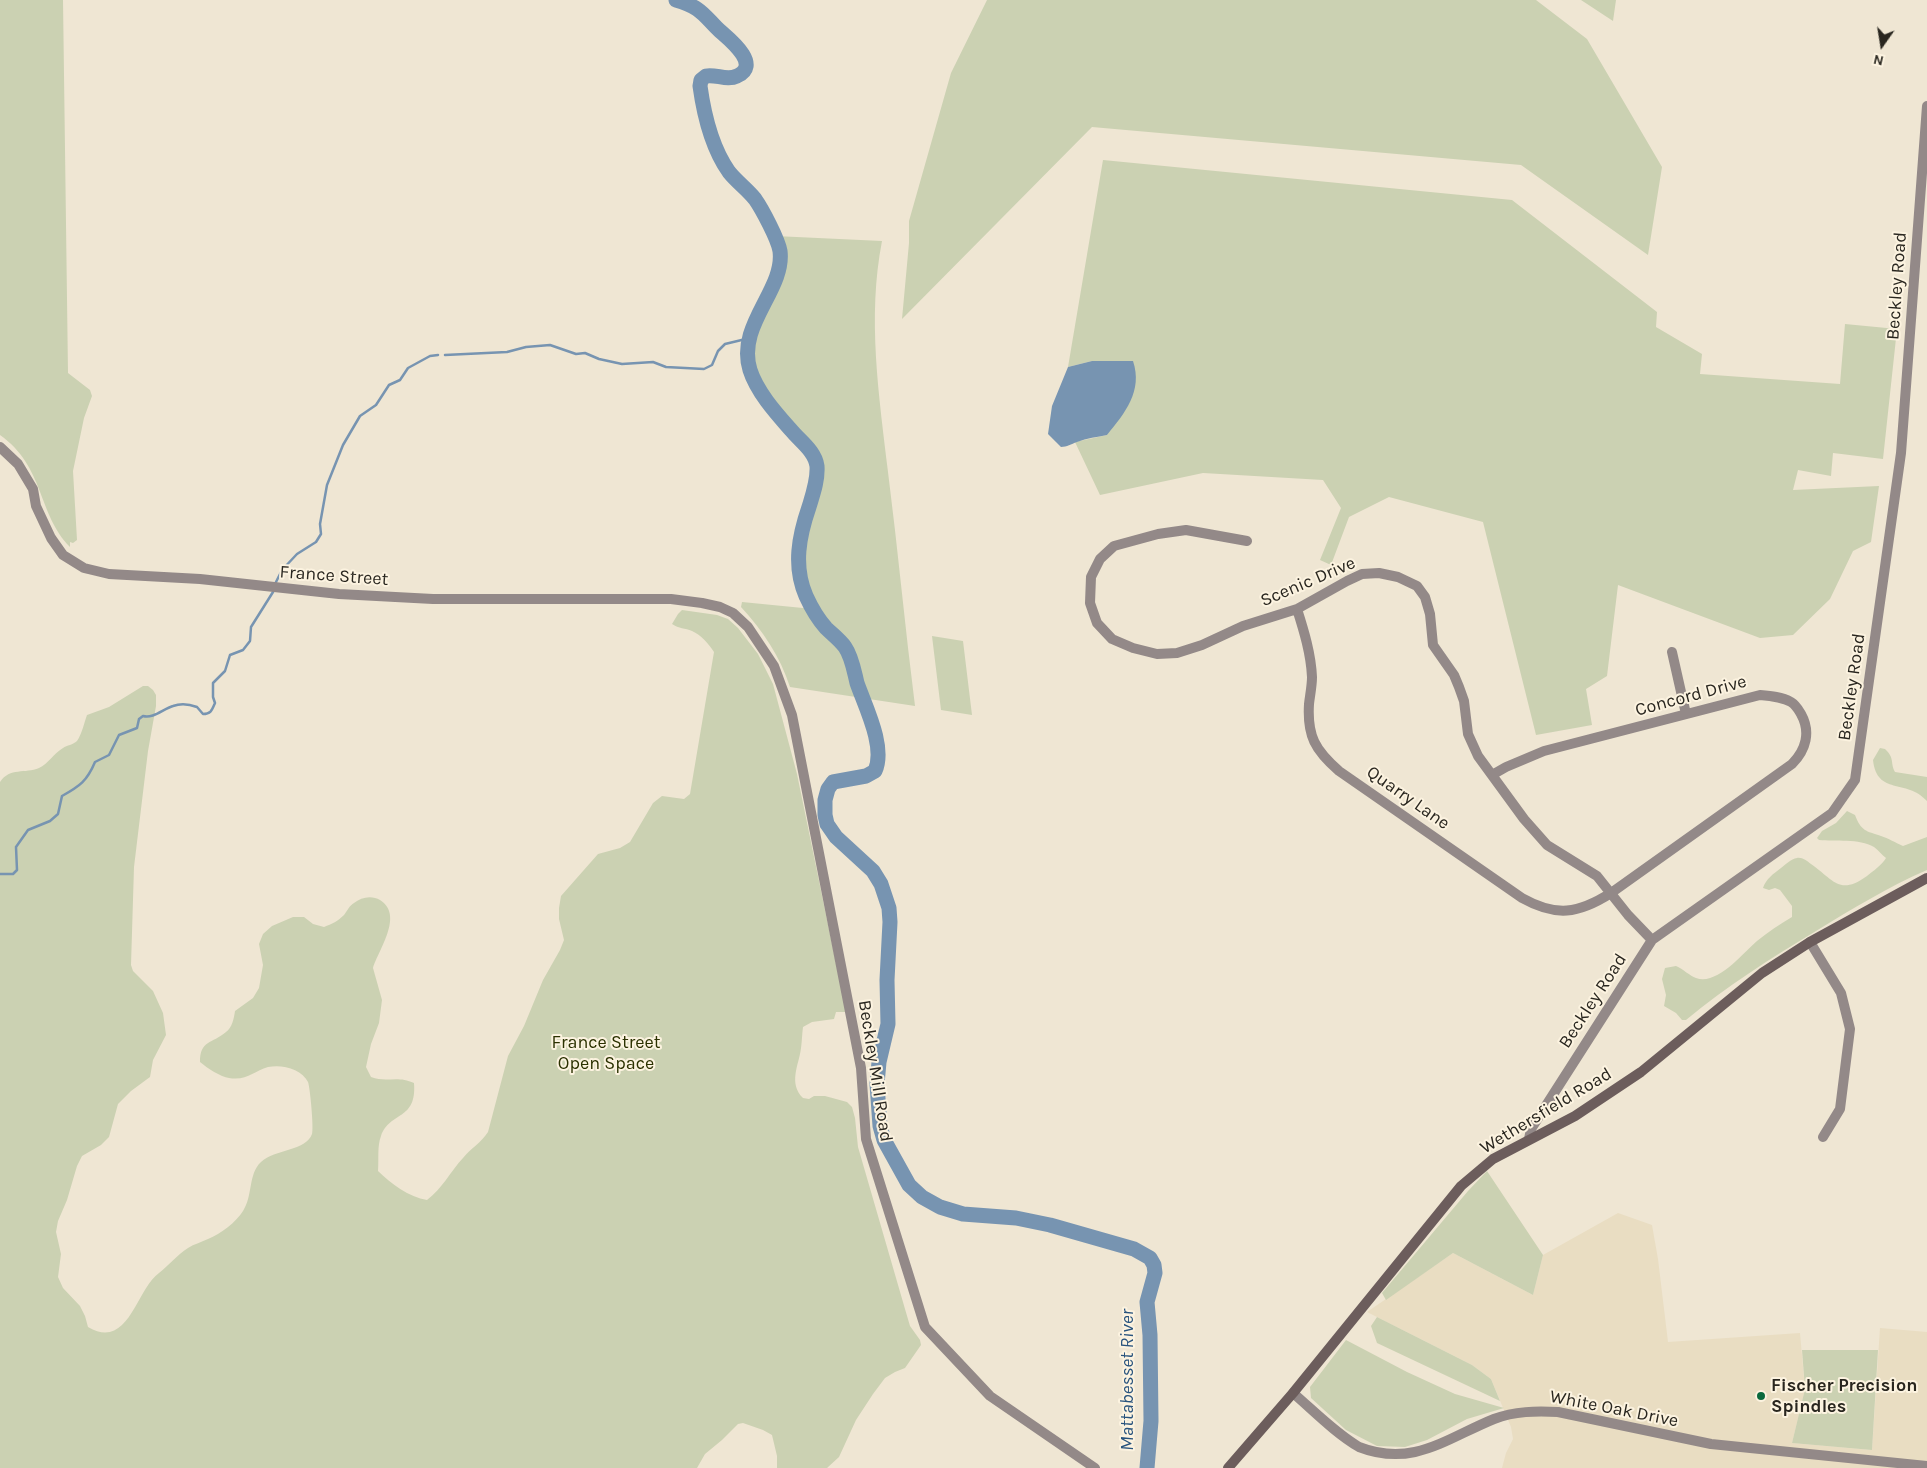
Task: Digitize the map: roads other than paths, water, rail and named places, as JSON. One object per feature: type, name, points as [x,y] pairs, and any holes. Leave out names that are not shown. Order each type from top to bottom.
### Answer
[{"type":"street","name":"Beckley Road","points":[[1528,1139],[1534,1124],[1652,940],[1832,813],[1855,780],[1901,453],[1927,106]]},
{"type":"street","name":"France Street","points":[[0,447],[18,464],[33,489],[36,506],[55,544],[63,555],[84,568],[109,574],[200,579],[339,594],[433,599],[671,599],[702,602],[733,613]]},
{"type":"street","name":"Scenic Drive","points":[[1246,540],[1186,530],[1158,534],[1114,546],[1100,559],[1091,577],[1090,603],[1097,623],[1112,639],[1133,648],[1157,654],[1176,653],[1202,645],[1243,626],[1297,609],[1362,574],[1378,573],[1398,577],[1417,586],[1425,596],[1430,614],[1433,645],[1454,676],[1464,701],[1468,734],[1472,747],[1524,820],[1547,845],[1596,876],[1628,915],[1652,940]]},
{"type":"street","name":"Quarry Lane","points":[[1297,609],[1310,661],[1312,679],[1309,704],[1310,728],[1313,742],[1324,758],[1339,771],[1536,906],[1550,911],[1565,912],[1580,909],[1610,893]]},
{"type":"street","name":"Beckley Mill Road","points":[[733,613],[748,627],[774,666],[792,715],[861,1068],[866,1139],[925,1327],[990,1396],[1095,1468]]},
{"type":"street","points":[[1672,652],[1686,714]]},
{"type":"street","name":"Concord Drive","points":[[1492,775],[1506,767],[1544,752],[1760,695],[1777,697],[1791,702],[1797,707],[1804,719],[1806,743],[1800,756],[1792,764],[1610,893]]},
{"type":"street","name":"Wethersfield Road","points":[[1228,1468],[1293,1393],[1461,1186],[1493,1159],[1575,1116],[1641,1072],[1762,973],[1810,942],[1927,878]]},
{"type":"street","points":[[1810,942],[1841,993],[1850,1029],[1840,1109],[1823,1137]]},
{"type":"street","name":"White Oak Drive","points":[[1293,1393],[1358,1446],[1373,1453],[1389,1457],[1407,1457],[1428,1453],[1476,1427],[1496,1419],[1515,1413],[1534,1411],[1567,1414],[1674,1438],[1711,1444],[1927,1466]]},
{"type":"water","points":[[1092,361],[1133,361],[1136,382],[1134,392],[1126,410],[1107,435],[1061,447],[1048,434],[1052,406],[1068,367]]},
{"type":"waterway","name":"Mattabesset River","points":[[676,0],[700,11],[736,46],[745,59],[744,71],[737,76],[729,78],[706,76],[701,80],[700,86],[706,120],[718,153],[729,172],[752,195],[758,204],[773,232],[780,251],[780,265],[775,280],[749,338],[747,354],[750,370],[757,386],[768,402],[810,451],[816,461],[817,471],[814,492],[800,540],[799,562],[802,585],[817,617],[843,644],[847,651],[853,664],[857,683],[876,739],[878,761],[875,771],[866,776],[833,782],[828,789],[825,800],[825,815],[827,824],[836,837],[873,871],[881,884],[889,908],[888,1024],[879,1062],[877,1084],[880,1126],[884,1140],[909,1185],[922,1197],[940,1207],[963,1214],[1016,1218],[1050,1225],[1134,1249],[1150,1258],[1154,1265],[1155,1273],[1147,1302],[1150,1335],[1151,1421],[1147,1468]]},
{"type":"waterway","points":[[445,355],[507,352],[526,347],[550,345],[576,354],[585,353],[599,359],[622,364],[653,362],[666,367],[704,369],[712,365],[718,351],[725,344],[750,338]]},
{"type":"waterway","points":[[276,582],[282,570],[297,554],[316,542],[321,534],[320,524],[327,485],[343,445],[360,416],[376,405],[389,385],[400,380],[408,368],[430,356],[438,355]]},
{"type":"waterway","points":[[0,874],[13,874],[17,870],[16,847],[28,830],[50,821],[58,814],[62,796],[82,782],[89,774],[95,762],[109,755],[119,735],[137,728],[139,719],[143,716],[154,715],[179,704],[197,707],[203,714],[211,711],[215,703],[213,683],[225,671],[230,655],[243,650],[250,641],[251,627],[273,592]]},
{"type":"place","name":"Fischer Precision Spindles","points":[[1761,1396]]},
{"type":"park label","name":"France Street Open Space","points":[[606,1053]]}]
